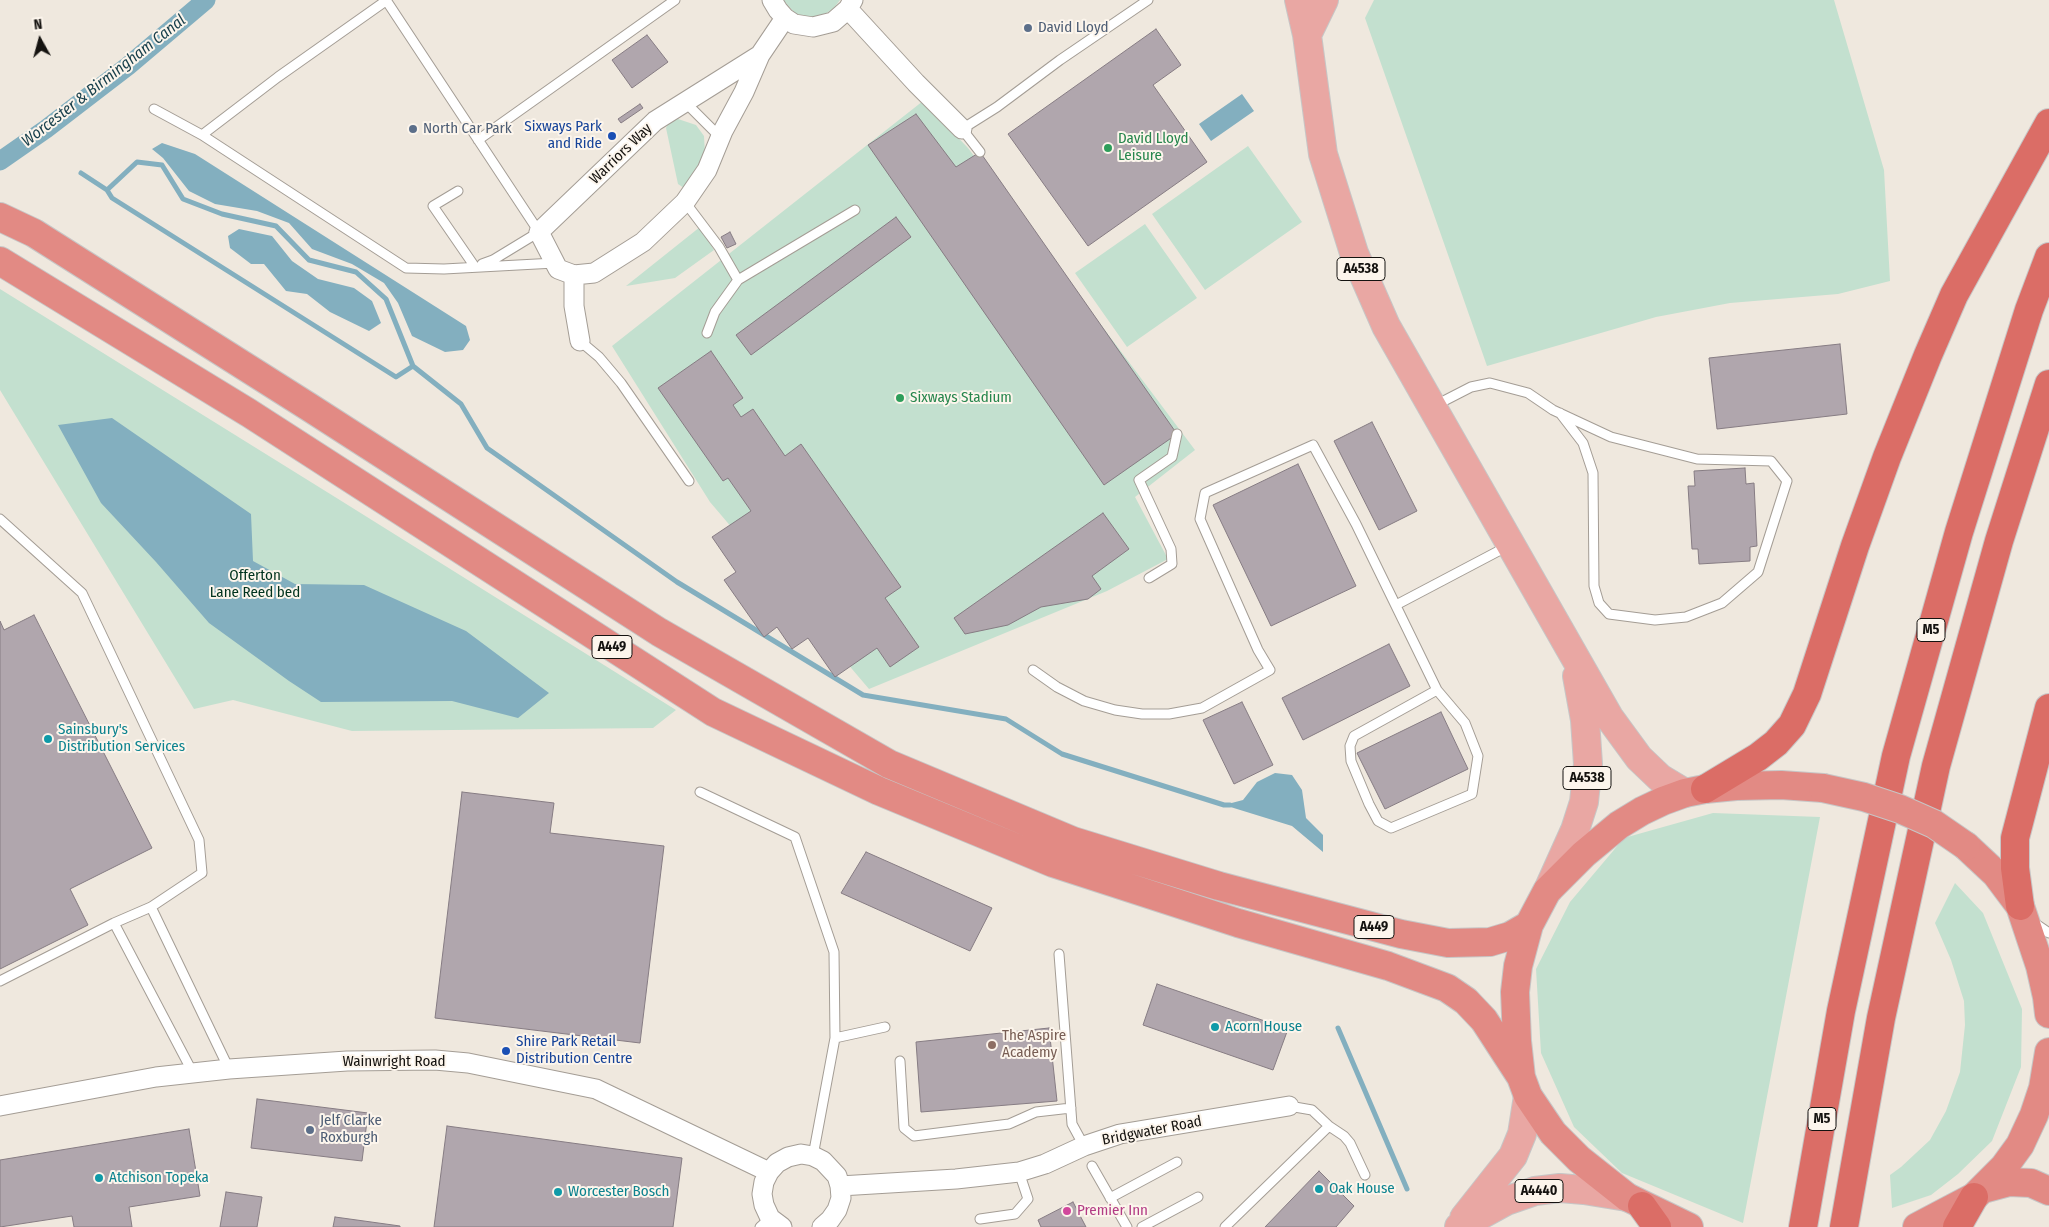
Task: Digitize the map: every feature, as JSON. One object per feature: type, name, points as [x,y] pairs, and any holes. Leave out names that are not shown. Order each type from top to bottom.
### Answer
[{"type":"highway","points":[[1689,1227],[1642,1210],[1579,1159],[1553,1133],[1525,1087],[1517,1041],[1515,992],[1518,966],[1529,925],[1547,891],[1584,854],[1619,825],[1642,811],[1695,791],[1758,757],[1776,743],[1792,725],[1807,694],[1855,546],[1887,456],[1932,346],[1954,295],[2049,123]]},
{"type":"highway","name":"A449","points":[[0,217],[34,233],[310,407],[659,632],[889,764],[1073,841],[1219,886],[1401,934],[1448,943],[1490,942],[1510,936],[1529,925]]},
{"type":"highway","name":"M5","points":[[1803,1227],[1841,1011],[1896,756],[1958,532],[2029,310],[2049,257]]},
{"type":"highway","name":"A449","points":[[0,261],[249,413],[713,712],[879,791],[1052,863],[1238,923],[1388,966],[1447,988],[1466,1001],[1484,1020],[1525,1087]]},
{"type":"highway","points":[[1844,1227],[1881,1018],[1936,766],[1999,542],[2049,384]]},
{"type":"highway","points":[[2048,1002],[2022,911],[2014,868],[2015,838],[2049,708]]},
{"type":"highway","points":[[1695,791],[1781,785],[1823,788],[1864,796],[1900,808],[1934,824],[1966,846],[1996,874],[2022,911]]},
{"type":"highway","points":[[1957,1227],[1978,1193],[2004,1167],[2020,1145],[2042,1088],[2049,1052]]},
{"type":"highway","points":[[1917,1227],[1978,1193],[2008,1182],[2031,1183],[2049,1191]]},
{"type":"main road","name":"A4538","points":[[1299,0],[1307,35],[1323,154],[1354,253],[1386,326],[1609,717],[1639,758],[1660,778],[1695,791]]},
{"type":"main road","points":[[1307,35],[1324,0]]},
{"type":"main road","name":"A4538","points":[[1547,891],[1575,830],[1584,802],[1588,764],[1585,720],[1574,658]]},
{"type":"main road","name":"A4440","points":[[1458,1227],[1514,1156],[1522,1134],[1525,1087]]},
{"type":"main road","name":"A4440","points":[[1458,1227],[1506,1200],[1535,1191],[1560,1188],[1584,1190],[1642,1210]]},
{"type":"street","points":[[772,0],[785,18],[803,26],[823,26],[833,22],[850,5],[916,83],[962,129]]},
{"type":"street","name":"Warriors Way","points":[[574,275],[594,273],[643,242],[685,202],[707,170],[720,137],[744,92],[760,55],[785,18]]},
{"type":"street","name":"Warriors Way","points":[[539,232],[655,121],[760,55]]},
{"type":"street","points":[[539,232],[558,269],[574,275],[574,306],[580,341]]},
{"type":"street","name":"Wainwright Road","points":[[0,1106],[156,1077],[229,1069],[347,1061],[435,1060],[468,1063],[596,1089],[769,1172]]},
{"type":"street","name":"Bridgwater Road","points":[[840,1186],[956,1179],[1019,1172],[1045,1164],[1084,1146],[1120,1134],[1289,1106]]},
{"type":"street","points":[[771,1224],[762,1194],[764,1182],[769,1172],[777,1163],[788,1157],[801,1154],[813,1156],[831,1167],[840,1186],[841,1198],[837,1210],[822,1227]]},
{"type":"lane","points":[[202,135],[278,77],[387,0],[539,232],[493,260],[475,267]]},
{"type":"lane","points":[[478,140],[675,0]]},
{"type":"lane","points":[[980,152],[962,129],[997,107],[1060,60],[1148,0]]},
{"type":"lane","points":[[685,102],[720,137]]},
{"type":"lane","points":[[154,109],[202,135],[406,268],[444,269],[556,263]]},
{"type":"lane","points":[[458,190],[433,206],[475,267]]},
{"type":"lane","points":[[685,202],[718,247],[738,280]]},
{"type":"lane","points":[[707,333],[715,312],[738,280],[855,210]]},
{"type":"lane","points":[[580,341],[600,356],[689,481]]},
{"type":"lane","points":[[1432,407],[1471,387],[1490,383],[1528,393],[1560,413],[1611,437],[1697,459],[1771,461],[1787,481],[1758,572],[1722,603],[1686,617],[1655,620],[1609,614],[1599,603],[1594,586],[1593,473],[1584,443],[1560,413]]},
{"type":"lane","points":[[1149,578],[1172,564],[1171,549],[1138,480],[1172,457],[1177,434]]},
{"type":"lane","points":[[1033,670],[1057,687],[1084,701],[1116,710],[1142,714],[1169,714],[1202,708],[1270,670],[1258,650],[1200,519],[1206,493],[1313,445],[1356,524],[1437,690],[1465,723],[1478,756],[1472,794],[1392,828],[1378,821],[1368,804],[1351,762],[1350,746],[1354,736],[1437,690]]},
{"type":"lane","points":[[0,519],[82,593],[199,840],[202,873],[151,907],[114,923],[0,981]]},
{"type":"lane","points":[[1396,605],[1511,544]]},
{"type":"lane","points":[[700,792],[795,838],[834,952],[835,1038],[813,1156]]},
{"type":"lane","points":[[151,907],[229,1069]]},
{"type":"lane","points":[[2022,911],[2049,933]]},
{"type":"lane","points":[[114,923],[193,1073]]},
{"type":"lane","points":[[1059,954],[1072,1124],[1084,1146]]},
{"type":"lane","points":[[835,1038],[885,1027]]},
{"type":"lane","points":[[900,1061],[904,1128],[914,1136],[1009,1124],[1036,1112],[1071,1108]]},
{"type":"lane","points":[[1289,1106],[1312,1110],[1329,1126],[1344,1136],[1350,1143],[1365,1175]]},
{"type":"lane","points":[[1225,1227],[1329,1126]]},
{"type":"lane","points":[[1110,1198],[1177,1162]]},
{"type":"lane","points":[[1092,1166],[1127,1227]]},
{"type":"lane","points":[[980,1219],[1015,1214],[1028,1199],[1019,1172]]},
{"type":"lane","points":[[1142,1227],[1198,1197]]},
{"type":"green space","points":[[783,0],[840,0],[834,8],[825,14],[805,17],[795,13]]},
{"type":"green space","points":[[1374,0],[1834,0],[1884,170],[1890,281],[1838,294],[1730,303],[1656,317],[1487,366],[1365,18]]},
{"type":"green space","name":"Sixways Stadium","points":[[923,101],[968,148],[1195,450],[1135,497],[1168,559],[1107,591],[869,689],[710,502],[612,346]]},
{"type":"green space","points":[[678,119],[696,125],[704,136],[705,154],[684,188],[678,184],[666,128],[669,122]]},
{"type":"green space","points":[[1248,146],[1302,222],[1205,290],[1152,214]]},
{"type":"green space","points":[[1145,224],[1197,298],[1127,347],[1075,273]]},
{"type":"green space","points":[[700,227],[714,250],[675,278],[626,286]]},
{"type":"green space","name":"Offerton Lane Reed bed","points":[[0,289],[676,710],[653,728],[352,731],[233,700],[194,709],[0,390]]},
{"type":"green space","points":[[1713,813],[1820,817],[1743,1223],[1622,1173],[1574,1127],[1541,1053],[1536,969],[1570,902],[1624,838]]},
{"type":"green space","points":[[1955,883],[1983,913],[2022,1009],[2021,1067],[1992,1141],[1958,1174],[1931,1195],[1892,1208],[1890,1175],[1930,1140],[1946,1111],[1960,1072],[1965,1025],[1964,1001],[1951,960],[1935,923]]},
{"type":"water","points":[[1242,94],[1254,111],[1211,141],[1199,124]]},
{"type":"water","points":[[162,143],[195,154],[466,326],[470,340],[463,350],[445,352],[412,336],[398,303],[384,283],[352,264],[312,249],[289,223],[257,211],[215,204],[189,191],[163,158],[152,149]]},
{"type":"water","points":[[239,229],[272,236],[292,261],[318,279],[354,288],[372,301],[381,323],[369,331],[330,312],[307,294],[286,291],[264,264],[251,264],[230,248],[228,236]]},
{"type":"water","points":[[112,418],[251,514],[253,561],[295,584],[364,585],[466,631],[549,693],[518,718],[452,701],[321,702],[209,623],[101,503],[58,425]]},
{"type":"water","points":[[1275,773],[1292,775],[1302,790],[1306,818],[1323,835],[1323,852],[1292,826],[1224,805],[1243,800],[1257,782]]},
{"type":"building","name":"David Lloyd Leisure","points":[[1156,29],[1181,65],[1153,85],[1207,162],[1088,246],[1008,134]]},
{"type":"building","points":[[647,35],[668,62],[632,88],[612,60]]},
{"type":"building","points":[[640,104],[643,108],[621,123],[618,119]]},
{"type":"building","points":[[916,114],[956,167],[980,152],[1177,434],[1104,485],[868,145]]},
{"type":"building","points":[[896,217],[911,237],[751,355],[736,335]]},
{"type":"building","points":[[730,232],[736,244],[727,248],[721,237]]},
{"type":"building","points":[[1840,344],[1847,414],[1717,429],[1709,358]]},
{"type":"building","points":[[711,351],[743,398],[733,405],[741,417],[753,409],[785,456],[801,444],[901,587],[885,598],[919,647],[890,667],[877,648],[835,677],[808,638],[792,649],[777,627],[764,637],[724,580],[736,572],[712,537],[751,511],[728,478],[723,481],[658,388]]},
{"type":"building","points":[[1372,422],[1417,511],[1379,530],[1334,441]]},
{"type":"building","points":[[1298,464],[1356,586],[1271,626],[1213,505]]},
{"type":"building","points":[[1745,468],[1746,484],[1754,483],[1757,546],[1750,547],[1750,561],[1699,564],[1698,549],[1692,549],[1688,486],[1695,486],[1694,471]]},
{"type":"building","points":[[1103,513],[1129,549],[1092,576],[1101,589],[1088,599],[1041,607],[1008,625],[965,634],[954,618]]},
{"type":"building","name":"Sainsbury's Distribution Services","points":[[34,615],[152,848],[70,889],[88,925],[0,969],[0,621],[4,630]]},
{"type":"building","points":[[1389,644],[1410,686],[1303,740],[1282,698]]},
{"type":"building","points":[[1242,702],[1273,765],[1234,784],[1203,720]]},
{"type":"building","points":[[1441,712],[1468,769],[1385,809],[1357,753]]},
{"type":"building","points":[[462,792],[554,803],[550,833],[664,846],[640,1043],[435,1018]]},
{"type":"building","points":[[866,852],[992,908],[970,951],[841,893]]},
{"type":"building","name":"Acorn House","points":[[1157,984],[1288,1029],[1273,1070],[1143,1025]]},
{"type":"building","points":[[1049,1028],[1057,1101],[921,1112],[916,1042]]},
{"type":"building","name":"Jelf Clarke Roxburgh","points":[[257,1099],[368,1113],[362,1161],[251,1148]]},
{"type":"building","name":"Worcester Bosch","points":[[447,1126],[682,1158],[673,1227],[434,1227]]},
{"type":"building","name":"Atchison Topeka","points":[[189,1129],[200,1196],[129,1207],[132,1227],[74,1227],[72,1216],[0,1227],[0,1160]]},
{"type":"building","name":"Oak House","points":[[1319,1171],[1354,1206],[1336,1227],[1265,1227]]},
{"type":"building","points":[[226,1192],[262,1197],[257,1227],[220,1227]]},
{"type":"building","name":"Premier Inn","points":[[1073,1202],[1086,1227],[1041,1227],[1038,1220]]},
{"type":"building","points":[[335,1217],[400,1226],[400,1227],[333,1227]]},
{"type":"waterway","name":"Worcester & Birmingham Canal","points":[[0,161],[46,129],[128,66],[206,0]]},
{"type":"waterway","points":[[81,173],[107,190],[137,162],[162,165],[183,199],[222,214],[276,226],[309,260],[356,272],[386,299],[413,366],[461,404],[487,448],[677,582],[863,695],[1006,719],[1062,754],[1224,805],[1230,805]]},
{"type":"waterway","points":[[107,190],[112,198],[396,377],[413,366]]},
{"type":"waterway","points":[[1338,1028],[1407,1189]]},
{"type":"place","name":"David Lloyd","points":[[1028,28]]},
{"type":"place","name":"North Car Park","points":[[413,129]]},
{"type":"place","name":"Sixways Park and Ride","points":[[612,136]]},
{"type":"place","name":"David Lloyd Leisure","points":[[1108,148]]},
{"type":"place","name":"Sixways Stadium","points":[[900,398]]},
{"type":"place","name":"Sainsbury's Distribution Services","points":[[48,739]]},
{"type":"place","name":"Acorn House","points":[[1215,1027]]},
{"type":"place","name":"The Aspire Academy","points":[[992,1045]]},
{"type":"place","name":"Shire Park Retail Distribution Centre","points":[[506,1051]]},
{"type":"place","name":"Jelf Clarke Roxburgh","points":[[310,1130]]},
{"type":"place","name":"Atchison Topeka","points":[[99,1178]]},
{"type":"place","name":"Oak House","points":[[1319,1189]]},
{"type":"place","name":"Worcester Bosch","points":[[558,1192]]},
{"type":"place","name":"Premier Inn","points":[[1067,1211]]}]
